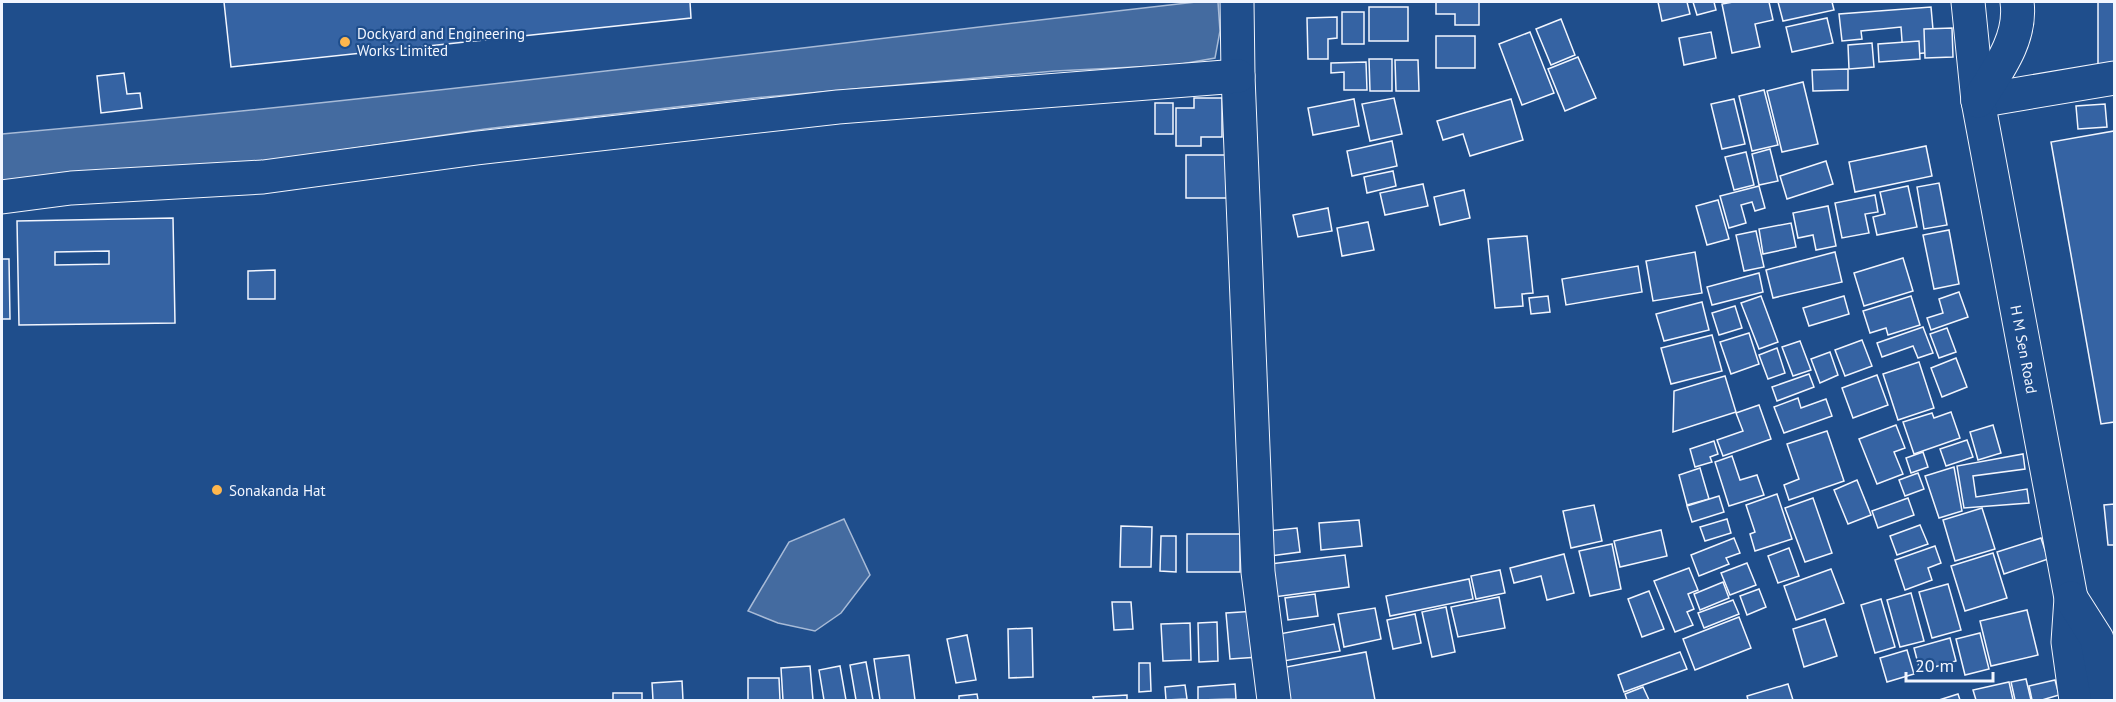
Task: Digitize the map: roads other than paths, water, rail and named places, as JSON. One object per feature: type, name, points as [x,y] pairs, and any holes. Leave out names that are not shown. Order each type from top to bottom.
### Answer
[{"type":"street","points":[[1237,2],[1258,572],[1274,700]]},
{"type":"street","name":"H M Sen Road","points":[[1968,2],[1978,101],[2071,598],[2068,642],[2076,700]]},
{"type":"street","points":[[1978,101],[2011,46],[2018,8],[2017,2]]},
{"type":"street","points":[[2,197],[71,188],[263,177],[477,148],[838,107],[1238,76]]},
{"type":"street","points":[[1978,101],[2115,78]]},
{"type":"street","name":"H M Sen Road","points":[[2071,598],[2097,639],[2108,700]]},
{"type":"water","points":[[1196,2],[1218,2],[1220,31],[1215,58],[1176,65],[1055,71],[754,98],[485,129],[274,160],[66,175],[2,185],[2,134],[450,89]]},
{"type":"water","points":[[844,519],[870,575],[841,613],[815,631],[778,623],[748,611],[789,542]]},
{"type":"place","name":"Dockyard and Engineering Works Limited","points":[[345,42]]},
{"type":"place","name":"Sonakanda Hat","points":[[217,490]]}]
